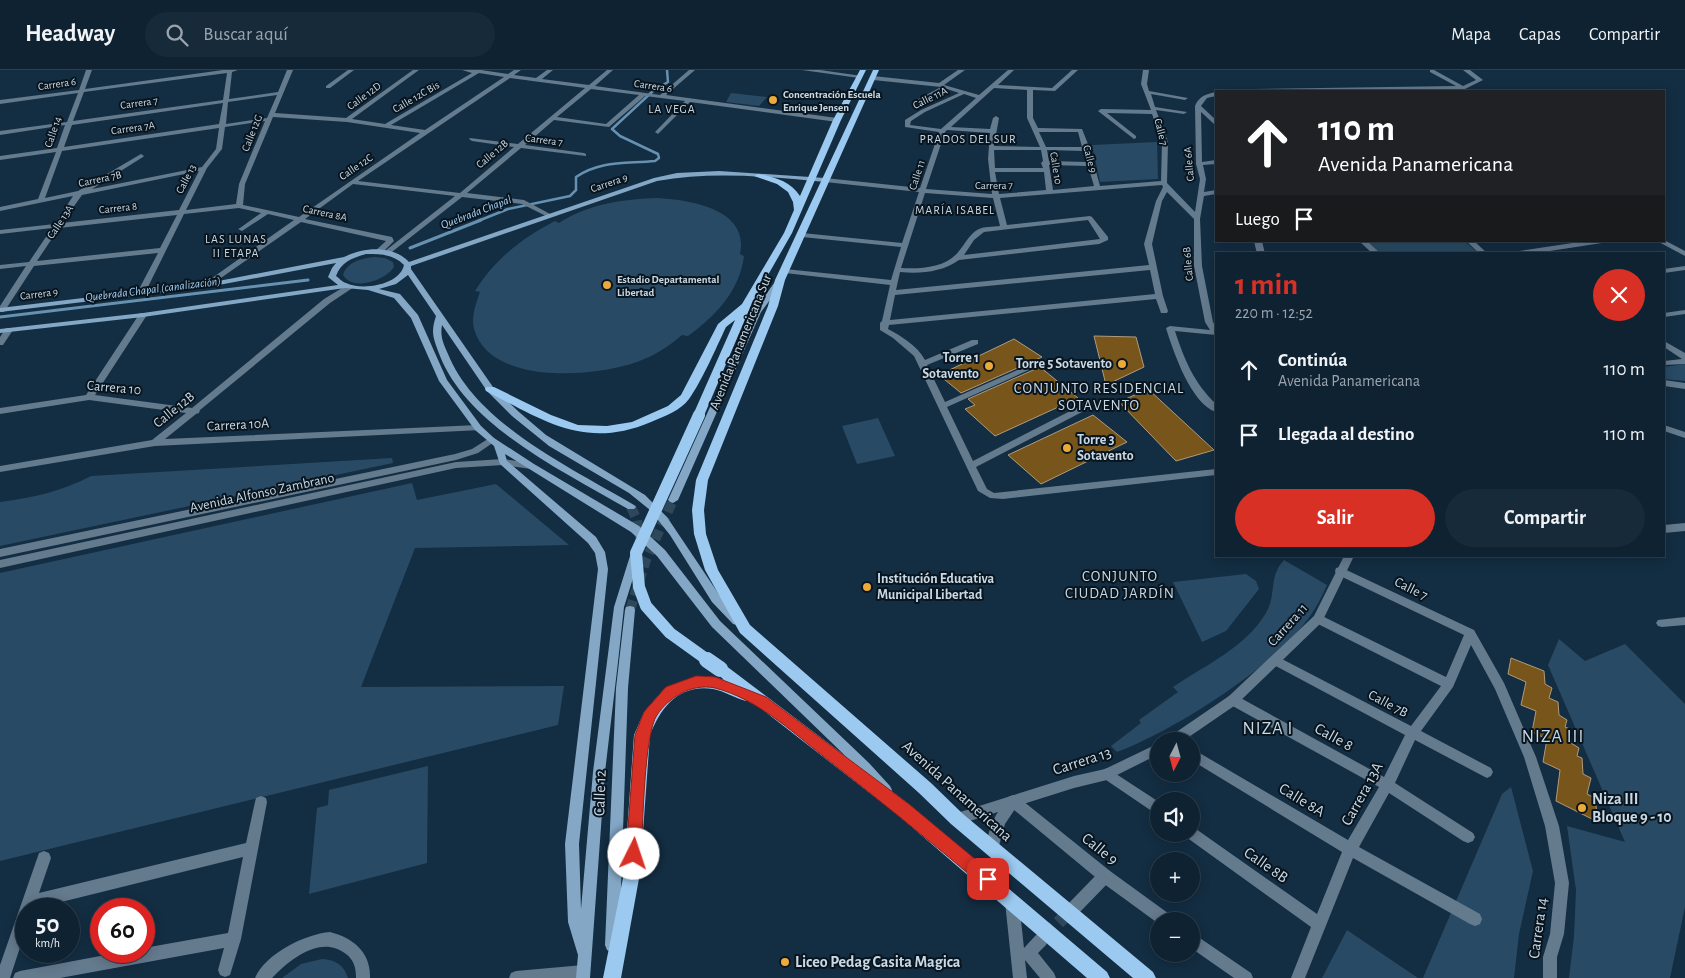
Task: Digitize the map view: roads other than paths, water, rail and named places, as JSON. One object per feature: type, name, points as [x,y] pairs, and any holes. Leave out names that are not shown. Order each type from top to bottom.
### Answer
[{"type":"main road","name":"Avenida Panamericana Sur","points":[[747,303],[778,253],[861,73]]},
{"type":"main road","name":"Avenida Panamericana Sur","points":[[745,629],[712,570],[700,534],[698,510],[702,480],[773,306],[783,275],[874,74]]},
{"type":"main road","name":"Carrera 9","points":[[368,288],[392,283],[404,276],[408,268],[656,179],[685,173],[826,180]]},
{"type":"main road","points":[[758,176],[771,178],[791,188],[797,195],[798,210]]},
{"type":"main road","name":"Carrera 9","points":[[0,310],[208,285],[378,252],[388,253]]},
{"type":"main road","points":[[388,253],[404,259],[439,317],[490,389],[523,422],[564,451],[614,477],[643,498],[669,528],[717,601],[745,629]]},
{"type":"main road","points":[[347,258],[332,271],[332,277],[348,287]]},
{"type":"main road","points":[[673,500],[757,312],[783,275]]},
{"type":"main road","points":[[0,331],[143,315],[348,287],[368,288],[397,296],[415,317],[443,381],[478,428],[531,466],[635,529],[648,540],[661,553],[716,624],[865,767],[904,810]]},
{"type":"main road","points":[[490,389],[547,418],[577,429],[607,430],[634,425],[672,409],[685,397],[722,326],[747,303]]},
{"type":"main road","points":[[747,303],[636,553],[637,577],[646,606],[670,633],[904,810],[1012,900],[1101,978]]},
{"type":"main road","points":[[439,317],[436,335],[449,368],[477,406],[526,445],[630,507]]},
{"type":"main road","points":[[495,442],[503,462],[592,540],[600,552],[603,569],[572,844],[575,922],[584,953]]},
{"type":"main road","name":"Calle 12","points":[[583,975],[599,772],[619,606],[636,553]]},
{"type":"main road","name":"Calle 12","points":[[611,978],[622,688],[630,610]]},
{"type":"main road","name":"Avenida Panamericana","points":[[745,629],[925,788],[957,819],[1147,978]]},
{"type":"main road","points":[[611,978],[632,874],[642,735],[651,712],[671,691],[696,682],[715,682],[761,701]]},
{"type":"street","name":"Calle 14","points":[[40,202],[89,70]]},
{"type":"street","name":"Calle 13","points":[[141,293],[204,168],[219,149],[230,70]]},
{"type":"street","name":"Carrera 6","points":[[0,102],[235,70]]},
{"type":"street","name":"Calle 12G","points":[[239,206],[242,184],[290,70]]},
{"type":"street","points":[[328,87],[351,70]]},
{"type":"street","name":"Calle 12D","points":[[347,120],[416,70]]},
{"type":"street","name":"Carrera 6","points":[[465,70],[838,120]]},
{"type":"street","name":"Calle 12C","points":[[208,285],[298,219],[518,70]]},
{"type":"street","points":[[537,80],[550,70]]},
{"type":"street","name":"Calle 12B","points":[[388,253],[610,70]]},
{"type":"street","points":[[658,97],[692,70]]},
{"type":"street","points":[[805,70],[861,73]]},
{"type":"street","name":"Calle 11A","points":[[917,102],[943,86],[962,70]]},
{"type":"street","points":[[944,129],[1011,70]]},
{"type":"street","points":[[994,86],[1053,90],[1075,70]]},
{"type":"street","name":"Calle 7","points":[[1146,70],[1144,84],[1165,142],[1165,185]]},
{"type":"street","points":[[1401,90],[1466,90],[1479,82],[1478,78],[1466,70]]},
{"type":"street","name":"Calle 12C Bis","points":[[387,125],[479,71]]},
{"type":"street","points":[[1432,71],[1466,90]]},
{"type":"street","points":[[874,74],[943,86],[981,98]]},
{"type":"street","name":"Calle 10","points":[[1030,88],[1030,118],[1044,149],[1050,193]]},
{"type":"street","name":"Calle 11A","points":[[944,129],[907,126],[908,120],[922,111],[965,92]]},
{"type":"street","points":[[1147,92],[1185,98]]},
{"type":"street","name":"Carrera 7","points":[[0,133],[281,93]]},
{"type":"street","points":[[1215,94],[1207,95],[1199,101],[1198,106],[1215,122]]},
{"type":"street","name":"Carrera 7","points":[[552,118],[607,126],[645,95]]},
{"type":"street","points":[[658,132],[688,101]]},
{"type":"street","name":"Calle 6A","points":[[1197,219],[1203,179],[1199,164],[1198,106]]},
{"type":"street","points":[[1134,137],[1101,111],[1154,110],[1184,112]]},
{"type":"street","points":[[270,117],[347,120],[425,132]]},
{"type":"street","name":"Carrera 7A","points":[[1,159],[270,117]]},
{"type":"street","points":[[996,118],[992,131],[991,148],[994,196],[1004,227]]},
{"type":"street","points":[[944,129],[992,131]]},
{"type":"street","name":"Calle 11","points":[[884,323],[897,270],[944,129]]},
{"type":"street","name":"Calle 9","points":[[1036,130],[1080,130],[1092,164],[1098,189]]},
{"type":"street","name":"Carrera 7","points":[[472,139],[584,155]]},
{"type":"street","points":[[991,148],[1087,149]]},
{"type":"street","name":"Calle 13A","points":[[0,310],[78,194],[140,156]]},
{"type":"street","points":[[1199,164],[1215,162]]},
{"type":"street","points":[[993,170],[1092,164]]},
{"type":"street","name":"Carrera 7B","points":[[0,209],[204,168]]},
{"type":"street","name":"Carrera 7","points":[[826,180],[923,189],[952,194],[994,196],[1165,185]]},
{"type":"street","points":[[352,182],[463,193],[524,202],[540,208],[550,216]]},
{"type":"street","points":[[1164,311],[1148,244],[1159,200],[1165,185],[1197,219]]},
{"type":"street","points":[[1201,194],[1215,192]]},
{"type":"street","name":"Carrera 8","points":[[0,232],[239,206]]},
{"type":"street","name":"Carrera 8A","points":[[239,206],[388,239],[390,241],[378,252]]},
{"type":"street","points":[[242,229],[267,212]]},
{"type":"street","points":[[897,270],[927,269],[948,263],[957,258],[1104,240],[1104,237],[1090,218],[1004,227],[976,232],[957,258]]},
{"type":"street","name":"Calle 6B","points":[[1197,219],[1198,266],[1212,322]]},
{"type":"street","points":[[802,235],[905,245]]},
{"type":"street","points":[[1363,242],[1376,252]]},
{"type":"street","points":[[1470,242],[1483,252]]},
{"type":"street","points":[[1527,252],[1595,242]]},
{"type":"street","points":[[1662,242],[1685,254]]},
{"type":"street","points":[[0,267],[162,250]]},
{"type":"street","points":[[892,293],[1154,267]]},
{"type":"street","points":[[1665,271],[1685,268]]},
{"type":"street","points":[[783,275],[894,283]]},
{"type":"street","name":"Calle 12B","points":[[155,443],[327,301],[348,287]]},
{"type":"street","points":[[1159,296],[884,323],[884,330],[896,336],[918,355],[983,491],[993,496],[1215,472]]},
{"type":"street","points":[[1665,315],[1685,312]]},
{"type":"street","points":[[89,397],[143,315]]},
{"type":"street","points":[[1215,333],[1170,328],[1183,367],[1191,384],[1215,408]]},
{"type":"street","points":[[0,343],[9,330]]},
{"type":"street","points":[[922,364],[975,342]]},
{"type":"street","points":[[1665,344],[1685,359]]},
{"type":"street","points":[[1665,363],[1685,359]]},
{"type":"street","points":[[942,406],[1036,366]]},
{"type":"street","points":[[1665,383],[1685,386]]},
{"type":"street","name":"Carrera 10","points":[[0,411],[89,397],[196,410]]},
{"type":"street","points":[[971,466],[1079,410]]},
{"type":"street","name":"Carrera 10A","points":[[0,469],[155,443],[478,428]]},
{"type":"street","points":[[1665,428],[1685,435]]},
{"type":"street","name":"Avenida Alfonso Zambrano","points":[[0,553],[456,457],[495,442]]},
{"type":"street","name":"Avenida Alfonso Zambrano","points":[[0,564],[456,465],[503,462],[531,466]]},
{"type":"street","points":[[1665,529],[1685,527]]},
{"type":"street","name":"Carrera 11","points":[[1276,661],[1318,619],[1348,557]]},
{"type":"street","name":"Calle 7","points":[[1340,571],[1470,633]]},
{"type":"street","points":[[1318,619],[1449,684]]},
{"type":"street","points":[[1662,623],[1685,621]]},
{"type":"street","name":"Carrera 13A","points":[[1298,978],[1350,849],[1387,785],[1412,734],[1449,684],[1470,633]]},
{"type":"street","name":"Carrera 14","points":[[1470,633],[1500,687],[1530,757],[1552,826],[1562,883],[1557,934],[1550,957],[1550,978]]},
{"type":"street","points":[[1186,732],[1233,700],[1276,661]]},
{"type":"street","name":"Calle 7B","points":[[1276,661],[1487,772]]},
{"type":"street","name":"Calle 8","points":[[1233,700],[1387,785],[1468,837]]},
{"type":"street","name":"Carrera 13","points":[[957,819],[1108,774],[1150,753]]},
{"type":"street","name":"Calle 8A","points":[[1200,757],[1350,849],[1475,919]]},
{"type":"street","points":[[1108,774],[1150,804]]},
{"type":"street","points":[[992,848],[999,821],[1013,801]]},
{"type":"street","name":"Calle 9","points":[[1013,801],[1105,876],[1155,912]]},
{"type":"street","points":[[225,970],[234,939],[250,849],[261,802]]},
{"type":"street","name":"Calle 8B","points":[[1200,839],[1320,925]]},
{"type":"street","points":[[62,898],[250,849]]},
{"type":"street","points":[[30,898],[44,858]]},
{"type":"street","points":[[1073,909],[1105,876]]},
{"type":"street","points":[[1012,900],[1020,978]]},
{"type":"street","points":[[20,978],[234,939]]},
{"type":"street","points":[[262,978],[276,961],[295,948],[315,941],[333,940],[348,945],[359,956],[363,978]]},
{"type":"street","points":[[1041,940],[1028,953],[1049,978]]},
{"type":"street","points":[[3,978],[15,942]]},
{"type":"street","points":[[1200,945],[1246,978]]},
{"type":"street","points":[[516,978],[583,975]]},
{"type":"waterway","name":"Quebrada Chapal","points":[[478,221],[508,209],[570,196],[576,190],[576,177],[595,168],[604,165],[655,161],[659,158],[658,154],[620,136],[612,129],[653,91],[668,82],[667,70]]},
{"type":"waterway","name":"Quebrada Chapal","points":[[410,248],[481,220]]},
{"type":"waterway","name":"Quebrada Chapal (canalización)","points":[[0,317],[308,280]]},
{"type":"tunnel","points":[[630,610],[646,560],[673,500]]},
{"type":"tunnel","points":[[631,507],[637,520],[640,538]]},
{"type":"tunnel","points":[[1045,936],[1072,909]]},
{"type":"place","name":"Concentración Escuela Enrique Jensen","points":[[773,100]]},
{"type":"place","name":"Estadio Departamental Libertad","points":[[607,285]]},
{"type":"place","name":"Torre 5 Sotavento","points":[[1122,364]]},
{"type":"place","name":"Torre 1 Sotavento","points":[[989,366]]},
{"type":"place","name":"Torre 3 Sotavento","points":[[1067,448]]},
{"type":"place","name":"Institución Educativa Municipal Libertad","points":[[867,587]]},
{"type":"place","name":"Niza III Bloque 9 - 10","points":[[1582,808]]},
{"type":"place","name":"Liceo Pedag Casita Magica","points":[[785,962]]},
{"type":"district","name":"LA VEGA","points":[[672,109]]},
{"type":"district","name":"PRADOS DEL SUR","points":[[968,139]]},
{"type":"district","name":"MARÍA ISABEL","points":[[955,210]]},
{"type":"district","name":"LAS LUNAS II ETAPA","points":[[236,246]]},
{"type":"district","name":"CONJUNTO RESIDENCIAL SOTAVENTO","points":[[1099,396]]},
{"type":"district","name":"CONJUNTO CIUDAD JARDÍN","points":[[1120,584]]},
{"type":"district","name":"NIZA I","points":[[1268,729]]},
{"type":"district","name":"NIZA III","points":[[1553,737]]}]
